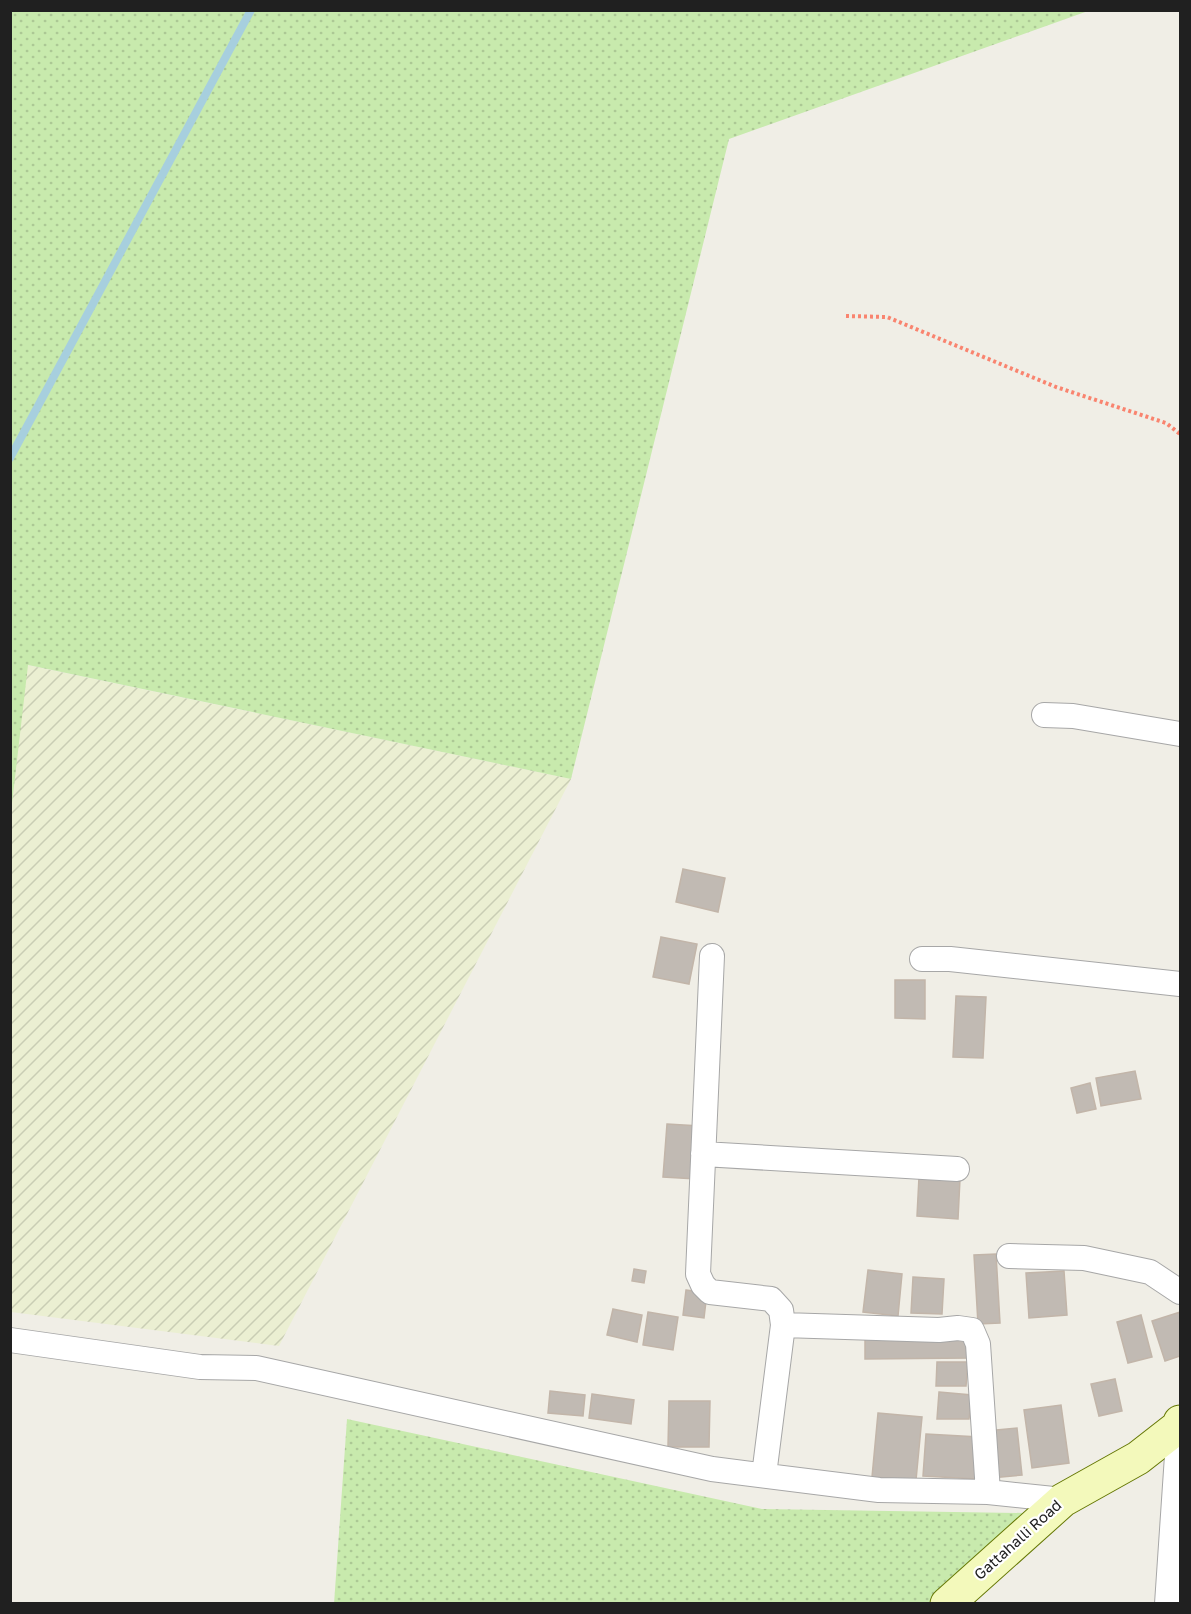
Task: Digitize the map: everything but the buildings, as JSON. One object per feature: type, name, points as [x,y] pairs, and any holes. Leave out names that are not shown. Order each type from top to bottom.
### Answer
[{"type":"main road","name":"Gattahalli Road","points":[[947,1604],[1063,1500],[1138,1458],[1180,1424]]},
{"type":"street","points":[[1044,715],[1073,716],[1180,734]]},
{"type":"street","points":[[712,956],[698,1274],[710,1292],[771,1299],[781,1310],[783,1324],[764,1476]]},
{"type":"street","points":[[922,959],[950,959],[1180,984]]},
{"type":"street","points":[[703,1154],[957,1169]]},
{"type":"street","points":[[1009,1256],[1084,1258],[1150,1272],[1180,1292]]},
{"type":"street","points":[[783,1324],[972,1330],[978,1344],[988,1492]]},
{"type":"street","points":[[10,1340],[200,1367],[256,1368],[712,1469],[879,1490],[988,1492],[1063,1500]]},
{"type":"street","points":[[1167,1604],[1180,1424]]},
{"type":"path","points":[[846,316],[887,317],[1056,387],[1166,423],[1180,434]]},
{"type":"green space","points":[[11,10],[1088,11],[729,139],[571,779],[28,665],[11,812]]},
{"type":"green space","points":[[27,665],[571,779],[279,1346],[11,1312],[10,812]]},
{"type":"green space","points":[[347,1419],[762,1509],[1025,1513],[929,1603],[334,1604]]},
{"type":"waterway","points":[[10,458],[251,10]]}]
